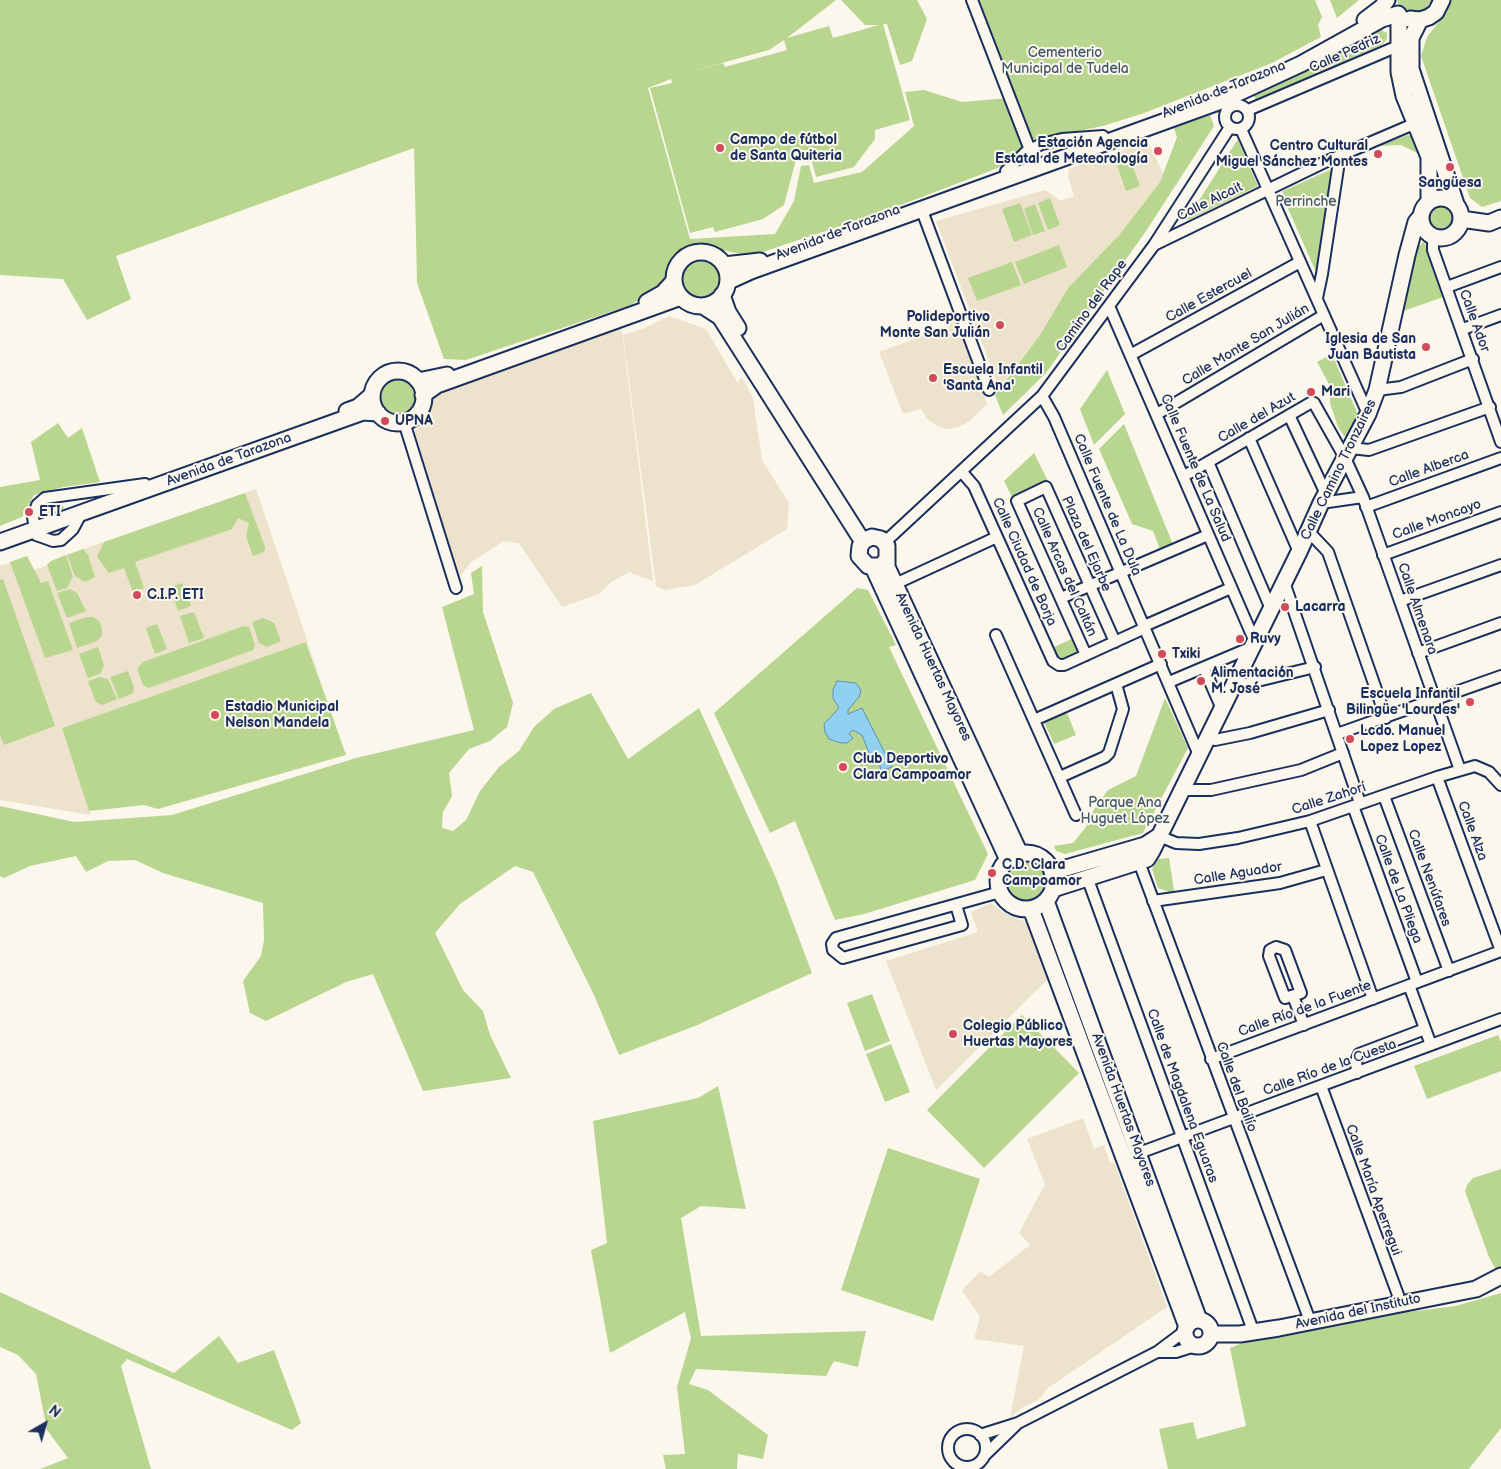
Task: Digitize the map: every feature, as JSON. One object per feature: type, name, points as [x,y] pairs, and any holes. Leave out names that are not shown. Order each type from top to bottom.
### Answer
[{"type":"street","points":[[972,0],[1030,150]]},
{"type":"street","points":[[1388,0],[1398,14],[1409,19],[1420,20],[1436,12],[1442,0]]},
{"type":"street","name":"Avenida de Tarazona","points":[[724,265],[766,260],[1006,171],[1203,101],[1272,73],[1298,60],[1372,16],[1388,0]]},
{"type":"street","points":[[1398,14],[1399,72],[1404,96],[1429,157],[1430,202],[1421,216],[1423,226],[1431,235],[1440,238],[1452,235],[1460,226],[1461,219],[1411,70],[1411,38],[1420,20]]},
{"type":"street","name":"Avenida de Tarazona","points":[[729,281],[750,271],[1216,102],[1301,64],[1382,19],[1398,14]]},
{"type":"street","name":"Calle Pedriz","points":[[1246,109],[1398,46]]},
{"type":"street","name":"Avenida de Tarazona","points":[[1241,92],[1249,121],[1241,129]]},
{"type":"street","name":"Avenida de Tarazona","points":[[1216,102],[1230,127]]},
{"type":"street","name":"Avenida de Tarazona","points":[[1224,117],[1230,107],[1237,104],[1246,109]]},
{"type":"street","name":"Calle Alcait","points":[[1154,245],[1340,155],[1416,123]]},
{"type":"street","points":[[1230,127],[1241,129],[1368,414]]},
{"type":"street","name":"Camino del Rape","points":[[873,540],[961,471],[1042,396],[1154,245],[1230,127]]},
{"type":"street","name":"Avenida de Tarazona","points":[[1006,171],[1030,150],[1042,144],[1062,139],[1104,136]]},
{"type":"street","points":[[1317,298],[1340,155]]},
{"type":"street","points":[[1430,202],[1443,198],[1456,204]]},
{"type":"street","points":[[924,208],[924,216],[989,390]]},
{"type":"street","name":"Calle Camino Tronzaires","points":[[1139,862],[1147,859],[1159,836],[1309,532],[1323,499],[1368,414],[1377,390],[1407,254],[1416,222],[1421,216]]},
{"type":"street","points":[[1461,219],[1489,223],[1501,218]]},
{"type":"street","points":[[1407,254],[1431,235]]},
{"type":"street","name":"Calle Ador","points":[[1431,235],[1434,250],[1501,442]]},
{"type":"street","points":[[421,388],[448,374],[652,300],[673,282],[676,269],[680,263],[687,256],[697,252],[707,253],[716,257],[724,265],[729,281],[727,289],[717,301],[703,306],[695,305],[681,297],[673,282]]},
{"type":"street","name":"Calle Estercuel","points":[[1132,354],[1300,262]]},
{"type":"street","points":[[1447,287],[1501,267]]},
{"type":"street","name":"Avenida Huertas Mayores","points":[[722,296],[728,312],[873,540]]},
{"type":"street","points":[[421,388],[437,386],[681,297]]},
{"type":"street","name":"Avenida Huertas Mayores","points":[[703,306],[720,317],[873,540],[889,551],[886,560],[895,584],[1014,857]]},
{"type":"street","name":"Calle Fuente de La Salud","points":[[1109,306],[1132,354],[1232,588],[1254,645]]},
{"type":"street","name":"Calle Monte San Julián","points":[[1157,414],[1324,315]]},
{"type":"street","points":[[1462,329],[1501,315]]},
{"type":"street","points":[[1377,390],[1401,387],[1472,359]]},
{"type":"street","points":[[395,371],[404,371],[421,388],[419,412],[404,422],[385,420],[373,404],[372,395],[379,378],[395,371]]},
{"type":"street","name":"Avenida de Tarazona","points":[[0,542],[145,484],[358,407],[372,395]]},
{"type":"street","name":"Calle Fuente de La Dula","points":[[1042,396],[1054,417],[1199,755]]},
{"type":"street","name":"Calle del Azut","points":[[1184,476],[1312,402],[1348,453]]},
{"type":"street","points":[[1348,453],[1369,450],[1490,407]]},
{"type":"street","name":"Avenida de Tarazona","points":[[0,536],[82,512],[364,412],[378,413]]},
{"type":"street","points":[[1289,415],[1323,499]]},
{"type":"street","points":[[404,422],[456,588]]},
{"type":"street","points":[[1249,438],[1299,552]]},
{"type":"street","name":"Calle Almenara","points":[[1348,453],[1460,770]]},
{"type":"street","name":"Calle Alberca","points":[[1323,499],[1364,502],[1501,458]]},
{"type":"street","points":[[1208,462],[1271,609]]},
{"type":"street","name":"Calle Ciudad de Borja","points":[[961,471],[974,486],[1053,661],[1059,665]]},
{"type":"street","name":"Avenida de Tarazona","points":[[34,527],[35,510],[45,498],[145,484]]},
{"type":"street","name":"Plaza del Ejarbe","points":[[1017,501],[1046,487],[1115,642]]},
{"type":"street","name":"Calle Arcas del Caltán","points":[[1017,501],[1086,655]]},
{"type":"street","name":"Calle Moncayo","points":[[1383,554],[1501,512]]},
{"type":"street","points":[[1309,532],[1328,552],[1386,718]]},
{"type":"street","points":[[1061,598],[1208,535]]},
{"type":"street","points":[[895,584],[997,537]]},
{"type":"street","name":"Avenida Huertas Mayores","points":[[873,540],[859,556],[864,564],[873,567],[1014,857]]},
{"type":"street","points":[[873,567],[881,566],[886,560]]},
{"type":"street","points":[[1400,602],[1501,565]]},
{"type":"street","name":"Calle de La Pliega","points":[[1284,582],[1329,710],[1413,984]]},
{"type":"street","points":[[1145,627],[1232,588]]},
{"type":"street","points":[[1418,653],[1501,623]]},
{"type":"street","name":"Calle Arcas del Caltán","points":[[1059,665],[1086,655],[1145,627]]},
{"type":"street","points":[[996,636],[1076,815]]},
{"type":"street","points":[[1169,682],[1254,645]]},
{"type":"street","points":[[1034,720],[1161,664]]},
{"type":"street","points":[[1233,687],[1315,667]]},
{"type":"street","points":[[1204,668],[1222,709]]},
{"type":"street","points":[[1336,734],[1501,676]]},
{"type":"street","points":[[1060,777],[1105,757],[1109,753],[1123,709],[1116,684]]},
{"type":"street","points":[[1207,738],[1215,740],[1250,733],[1329,710]]},
{"type":"street","points":[[1182,790],[1211,790],[1301,770],[1342,753]]},
{"type":"street","name":"Calle Zahorí","points":[[1159,836],[1176,843],[1199,844],[1238,838],[1310,821],[1437,777],[1475,766],[1483,768],[1501,782]]},
{"type":"street","name":"Calle Alza","points":[[1437,777],[1501,951]]},
{"type":"street","name":"Calle Nenúfares","points":[[1384,796],[1448,971]]},
{"type":"street","points":[[1310,821],[1373,999]]},
{"type":"street","points":[[1052,872],[1145,845],[1159,836]]},
{"type":"street","points":[[1050,895],[1052,872],[1043,859],[1036,855],[1014,857],[999,874],[1000,892],[1013,906],[1031,909],[1050,895],[1087,877],[1139,862]]},
{"type":"street","name":"Calle del Bailío","points":[[1139,862],[1310,1321]]},
{"type":"street","name":"Calle Aguador","points":[[1153,901],[1280,883],[1326,870]]},
{"type":"street","name":"Calle de Magdalena Eguaras","points":[[1087,877],[1251,1325]]},
{"type":"street","points":[[956,905],[962,925],[843,958],[833,950],[832,944],[836,938],[1000,892]]},
{"type":"street","name":"Avenida Huertas Mayores","points":[[1050,895],[1139,1153],[1190,1326]]},
{"type":"street","name":"Avenida Huertas Mayores","points":[[1031,909],[1190,1326]]},
{"type":"street","points":[[1276,947],[1285,950],[1301,993],[1293,996],[1285,998],[1269,956],[1270,950],[1276,947]]},
{"type":"street","name":"Calle Río de la Fuente","points":[[1211,1058],[1501,951]]},
{"type":"street","points":[[1413,984],[1431,1046]]},
{"type":"street","points":[[1293,996],[1304,1025]]},
{"type":"street","name":"Calle Río de la Cuesta","points":[[1139,1153],[1501,1020]]},
{"type":"street","points":[[1357,1073],[1356,1061],[1359,1054],[1425,1030]]},
{"type":"street","name":"Calle María Aperregui","points":[[1321,1086],[1398,1295],[1396,1304]]},
{"type":"street","name":"Avenida del Instituto","points":[[1211,1334],[1240,1334],[1279,1328],[1476,1289],[1501,1276]]},
{"type":"street","points":[[980,1435],[1018,1422],[1157,1352],[1190,1326],[1208,1324],[1211,1334],[1206,1344],[1176,1352],[1157,1352]]},
{"type":"street","points":[[1190,1326],[1187,1340],[1195,1346]]},
{"type":"street","points":[[984,1456],[986,1448],[980,1435],[967,1429],[959,1431],[949,1441],[948,1448],[953,1462],[967,1467],[974,1466],[984,1456],[1018,1422]]},
{"type":"shaded area","points":[[1148,141],[1163,174],[1160,182],[1120,234],[1068,288],[1040,335],[999,388],[936,221],[1045,190],[1061,201],[1074,196],[1068,177],[1069,169]]},
{"type":"shaded area","points":[[669,316],[706,329],[737,382],[742,377],[753,398],[762,460],[789,503],[787,529],[695,585],[665,590],[656,586],[623,335],[645,328]]},
{"type":"shaded area","name":"Escuela Infantil 'Santa Ana'","points":[[955,318],[987,404],[971,420],[959,427],[947,429],[937,426],[927,419],[921,409],[903,414],[879,352],[949,326],[947,320]]},
{"type":"shaded area","points":[[621,323],[653,581],[629,572],[611,582],[599,594],[562,607],[519,543],[504,541],[471,562],[460,577],[413,435],[427,413],[432,394]]},
{"type":"shaded area","points":[[256,489],[346,755],[307,642],[62,728],[91,815],[0,800],[0,566],[27,556],[34,570],[53,564],[66,555]]},
{"type":"shaded area","name":"Colegio Público Huertas Mayores","points":[[991,903],[1004,913],[1026,922],[1048,979],[936,1090],[886,961],[978,932],[971,912]]},
{"type":"shaded area","points":[[1083,1118],[1094,1149],[1104,1145],[1110,1163],[1114,1162],[1167,1307],[1048,1388],[1038,1400],[1023,1407],[1010,1418],[1024,1346],[974,1339],[980,1317],[962,1290],[981,1271],[989,1277],[1030,1245],[1019,1233],[1045,1184],[1027,1139]]},
{"type":"green space","points":[[0,0],[836,0],[787,38],[829,26],[833,38],[879,25],[865,25],[841,0],[917,0],[927,19],[912,61],[900,65],[887,24],[883,24],[910,120],[875,130],[875,139],[854,167],[816,177],[809,150],[798,152],[784,205],[763,219],[715,232],[713,227],[690,233],[650,88],[672,83],[671,79],[648,88],[690,239],[775,234],[794,201],[801,166],[809,165],[814,183],[862,172],[914,126],[905,92],[924,90],[962,102],[1009,98],[1023,145],[1011,163],[885,211],[751,256],[702,246],[685,249],[671,265],[661,285],[631,305],[466,360],[444,359],[417,283],[414,148],[116,256],[131,299],[87,320],[63,279],[0,275]],"holes":[[[784,40],[787,50],[725,67],[723,63],[678,75],[769,50]]]},
{"type":"green space","name":"Cementerio Municipal de Tudela","points":[[976,0],[1315,0],[1322,17],[1318,25],[1321,37],[1272,63],[1144,113],[1103,126],[1035,140],[1032,139]]},
{"type":"green space","points":[[1330,0],[1359,0],[1337,18]]},
{"type":"green space","points":[[1396,0],[1432,0],[1425,9],[1412,12],[1400,6]]},
{"type":"green space","points":[[1450,0],[1501,0],[1501,201],[1482,207],[1470,198],[1421,56],[1427,37],[1445,14]]},
{"type":"green space","points":[[1379,29],[1387,33],[1387,39],[1382,45],[1256,100],[1253,94],[1309,67]]},
{"type":"green space","points":[[1210,115],[1214,126],[1146,231],[1046,373],[1003,415],[995,395],[1040,335],[1068,288],[1120,234],[1160,182],[1177,137],[1174,128]]},
{"type":"green space","points":[[1408,135],[1413,137],[1419,154],[1401,145],[1378,146]]},
{"type":"green space","points":[[1238,140],[1258,186],[1186,221],[1236,142]]},
{"type":"green space","points":[[1129,157],[1140,186],[1126,191],[1116,162]]},
{"type":"green space","name":"Perrinche","points":[[1332,169],[1316,272],[1282,195],[1283,191]]},
{"type":"green space","points":[[1050,198],[1060,225],[1048,230],[1038,203]]},
{"type":"green space","points":[[1020,203],[1032,235],[1014,242],[1002,209]]},
{"type":"green space","points":[[1441,203],[1451,207],[1455,217],[1451,227],[1441,231],[1431,227],[1427,217],[1431,207]]},
{"type":"green space","points":[[1035,204],[1045,231],[1033,235],[1024,209]]},
{"type":"green space","points":[[1424,241],[1443,297],[1398,313],[1415,251]]},
{"type":"green space","points":[[1059,245],[1067,267],[1024,284],[1015,262]]},
{"type":"green space","points":[[697,259],[705,259],[712,262],[718,268],[721,279],[718,290],[712,296],[705,299],[697,299],[690,296],[684,290],[681,283],[681,275],[684,268],[690,262]]},
{"type":"green space","points":[[1012,262],[1021,285],[977,301],[968,278]]},
{"type":"green space","points":[[1332,354],[1359,417],[1351,434],[1348,436],[1344,436],[1338,427],[1330,403],[1330,386],[1317,362]]},
{"type":"green space","points":[[1107,370],[1125,414],[1094,445],[1080,409]]},
{"type":"green space","points":[[394,375],[402,375],[409,378],[415,384],[418,395],[415,406],[409,412],[402,415],[394,415],[387,412],[381,406],[378,399],[378,391],[381,384],[387,378]]},
{"type":"green space","points":[[58,423],[68,438],[82,428],[100,482],[63,487],[34,495],[22,517],[0,526],[0,487],[40,480],[31,442]]},
{"type":"green space","points":[[1124,424],[1174,547],[1161,552],[1153,531],[1132,524],[1099,449]]},
{"type":"green space","points":[[1034,453],[1048,481],[1012,497],[1004,481]]},
{"type":"green space","points":[[245,493],[265,547],[264,552],[253,556],[246,536],[249,523],[238,518],[232,529],[135,562],[144,588],[133,592],[124,568],[109,573],[97,557],[104,542]]},
{"type":"green space","points":[[55,500],[64,507],[62,512],[41,519],[37,513],[40,505]]},
{"type":"green space","points":[[83,549],[88,555],[95,577],[85,582],[75,576],[67,555]]},
{"type":"green space","points":[[66,555],[73,577],[67,588],[57,591],[47,565],[51,561]]},
{"type":"green space","points":[[27,556],[41,583],[48,581],[73,650],[45,658],[10,562]]},
{"type":"green space","points":[[482,566],[483,612],[513,703],[507,727],[490,741],[469,749],[449,773],[452,796],[443,812],[442,828],[453,831],[466,820],[480,791],[499,767],[519,751],[534,727],[554,709],[591,693],[628,759],[699,708],[776,878],[812,973],[695,1026],[619,1055],[594,995],[533,872],[515,866],[460,904],[435,933],[463,990],[483,1011],[490,1035],[511,1078],[423,1091],[373,974],[346,982],[266,1021],[250,1013],[243,981],[261,956],[264,940],[263,903],[163,873],[135,860],[108,861],[86,872],[76,856],[30,866],[4,878],[0,876],[0,806],[74,822],[172,815],[356,758],[474,730],[442,607],[474,594],[471,573]]},
{"type":"green space","points":[[3,579],[55,726],[4,745],[0,735],[0,580]]},
{"type":"green space","points":[[182,583],[191,606],[178,611],[170,587]]},
{"type":"green space","name":"Club Deportivo Clara Campoamor","points":[[857,588],[868,590],[896,645],[889,647],[988,854],[975,880],[864,914],[835,920],[795,821],[770,833],[714,713]]},
{"type":"green space","points":[[70,589],[77,593],[86,611],[67,618],[57,593]]},
{"type":"green space","points":[[194,612],[204,638],[189,643],[180,616]]},
{"type":"green space","points":[[86,617],[93,617],[99,621],[102,635],[97,641],[77,648],[69,623]]},
{"type":"green space","points":[[263,618],[274,623],[281,641],[267,647],[259,643],[252,622]]},
{"type":"green space","points":[[157,624],[167,649],[155,654],[146,628]]},
{"type":"green space","points":[[244,626],[249,627],[255,645],[253,650],[149,688],[143,685],[137,669],[143,662]]},
{"type":"green space","points":[[1074,638],[1080,652],[1060,661],[1054,647]]},
{"type":"green space","name":"Estadio Municipal Nelson Mandela","points":[[306,642],[346,755],[158,809],[144,805],[89,811],[62,728]]},
{"type":"green space","points":[[98,647],[104,665],[100,674],[88,678],[79,654]]},
{"type":"green space","points":[[128,671],[134,688],[133,693],[119,699],[110,677]]},
{"type":"green space","points":[[100,677],[108,679],[117,699],[102,705],[96,702],[88,681]]},
{"type":"green space","name":"Parque Ana Huguet López","points":[[1165,698],[1188,748],[1143,833],[1065,854],[1056,851],[1054,846],[1073,843],[1086,827],[1093,811],[1108,790],[1136,776]]},
{"type":"green space","points":[[1067,713],[1076,735],[1054,744],[1044,722]]},
{"type":"green space","points":[[1169,858],[1174,891],[1169,892],[1158,888],[1152,869],[1158,859]]},
{"type":"green space","points":[[1027,861],[1041,867],[1047,881],[1041,895],[1027,901],[1013,895],[1007,881],[1013,867]]},
{"type":"green space","points":[[872,994],[890,1041],[865,1051],[847,1003]]},
{"type":"green space","points":[[1022,1015],[1079,1073],[984,1168],[927,1110]]},
{"type":"green space","points":[[1498,1035],[1501,1042],[1501,1071],[1427,1099],[1414,1066]]},
{"type":"green space","points":[[891,1044],[910,1092],[885,1102],[866,1054]]},
{"type":"green space","points":[[718,1086],[746,1209],[701,1206],[681,1218],[701,1336],[866,1331],[858,1367],[834,1361],[826,1376],[696,1369],[689,1384],[708,1390],[768,1435],[763,1459],[738,1454],[737,1469],[666,1469],[663,1455],[685,1454],[677,1387],[691,1338],[685,1312],[610,1353],[591,1250],[607,1243],[593,1121],[698,1098]]},
{"type":"green space","points":[[888,1148],[980,1179],[933,1321],[841,1290]]},
{"type":"green space","points":[[1501,1169],[1501,1268],[1496,1270],[1489,1257],[1465,1191],[1473,1178]]},
{"type":"green space","points":[[0,1292],[174,1373],[219,1336],[238,1363],[274,1350],[301,1423],[292,1430],[127,1359],[121,1366],[151,1469],[40,1469],[68,1458],[47,1430],[36,1374],[18,1355],[0,1347]]},
{"type":"green space","points":[[1501,1293],[1501,1428],[1469,1469],[1168,1469],[1159,1429],[1193,1422],[1197,1439],[1246,1426],[1230,1348],[1279,1328],[1456,1306]]},
{"type":"water","points":[[837,681],[856,683],[861,690],[859,697],[848,710],[848,714],[862,708],[892,767],[881,771],[879,761],[869,753],[862,735],[852,730],[849,734],[853,738],[847,743],[829,739],[825,732],[824,724],[839,708],[833,698],[833,690]]},
{"type":"place","name":"Campo de fútbol de Santa Quiteria","points":[[720,148]]},
{"type":"place","name":"Estación Agencia Estatal de Meteorología","points":[[1158,151]]},
{"type":"place","name":"Centro Cultural Miguel Sánchez Montes","points":[[1378,154]]},
{"type":"place","name":"Sangüesa","points":[[1450,167]]},
{"type":"place","name":"Polideportivo Monte San Julián","points":[[1000,325]]},
{"type":"place","name":"Iglesia de San Juan Bautista","points":[[1426,347]]},
{"type":"place","name":"Escuela Infantil 'Santa Ana'","points":[[933,378]]},
{"type":"place","name":"Mari","points":[[1311,392]]},
{"type":"place","name":"UPNA","points":[[385,421]]},
{"type":"place","name":"ETI","points":[[29,512]]},
{"type":"place","name":"C.I.P. ETI","points":[[137,595]]},
{"type":"place","name":"Lacarra","points":[[1285,607]]},
{"type":"place","name":"Ruvy","points":[[1240,639]]},
{"type":"place","name":"Txiki","points":[[1162,654]]},
{"type":"place","name":"Alimentación M. José","points":[[1201,681]]},
{"type":"place","name":"Escuela Infantil Bilingüe 'Lourdes'","points":[[1470,702]]},
{"type":"place","name":"Estadio Municipal Nelson Mandela","points":[[215,715]]},
{"type":"place","name":"Lcdo. Manuel Lopez Lopez","points":[[1350,739]]},
{"type":"place","name":"Club Deportivo Clara Campoamor","points":[[843,767]]},
{"type":"place","name":"C.D. Clara Campoamor","points":[[992,873]]},
{"type":"place","name":"Colegio Público Huertas Mayores","points":[[953,1034]]}]
